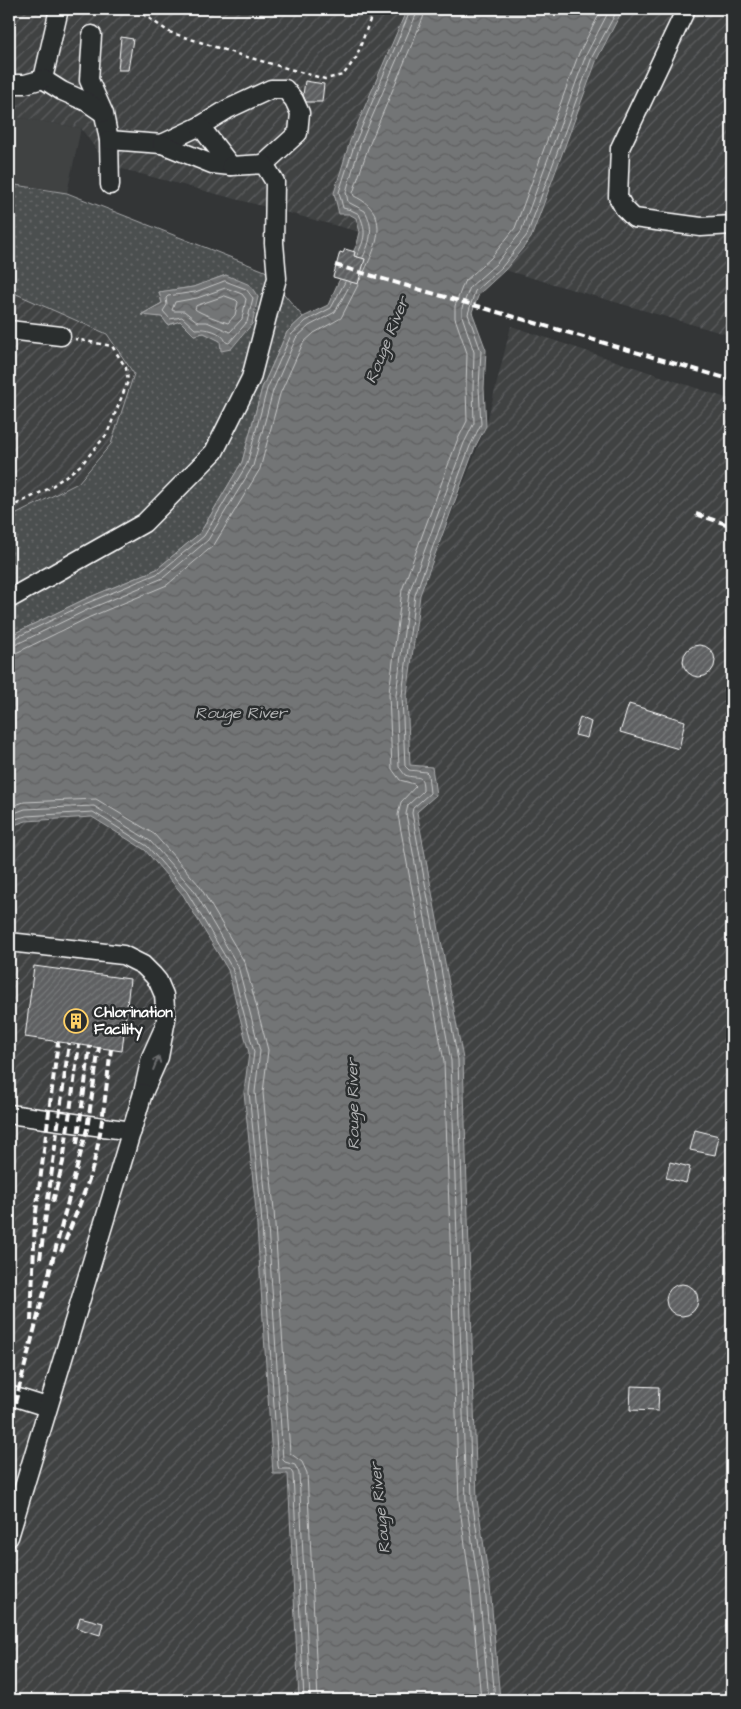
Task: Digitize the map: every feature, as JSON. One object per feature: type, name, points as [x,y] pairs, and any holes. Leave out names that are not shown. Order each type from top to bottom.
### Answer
[{"type":"lane","points":[[43,79],[59,9]]},
{"type":"lane","points":[[686,9],[620,148],[618,197],[624,208],[634,218],[700,227],[732,225]]},
{"type":"lane","points":[[92,35],[89,80],[104,114],[109,140],[110,184]]},
{"type":"lane","points":[[9,84],[25,84],[43,79],[62,91],[87,102],[104,114]]},
{"type":"lane","points":[[109,140],[162,144],[212,164],[231,166],[264,164],[298,133],[300,113],[294,100],[285,90],[271,89],[228,109],[200,126],[162,144]]},
{"type":"lane","points":[[200,126],[231,166]]},
{"type":"lane","points":[[9,599],[144,523],[214,452],[251,378],[277,278],[274,243],[275,182],[264,164]]},
{"type":"lane","points":[[9,330],[62,336]]},
{"type":"lane","points":[[9,942],[114,954],[131,958],[148,969],[158,981],[164,995],[165,1020],[151,1057],[132,1131],[9,1537]]},
{"type":"lane","points":[[9,1114],[132,1131]]},
{"type":"lane","points":[[9,1395],[47,1408]]},
{"type":"path","points":[[136,9],[169,32],[240,55],[325,79],[343,75],[356,58],[374,9]]},
{"type":"path","points":[[9,508],[48,489],[81,465],[107,434],[128,382],[126,368],[112,346],[62,336]]},
{"type":"path","points":[[127,1006],[165,1020]]},
{"type":"shaded area","points":[[9,9],[407,9],[350,141],[349,214],[356,218],[360,232],[107,165],[81,128],[9,116]]},
{"type":"shaded area","points":[[623,9],[732,9],[732,336],[505,270],[531,238],[597,59]]},
{"type":"shaded area","points":[[9,116],[81,128],[67,193],[9,184]]},
{"type":"shaded area","points":[[9,184],[67,193],[265,271],[303,317],[287,332],[262,388],[242,462],[200,533],[157,569],[83,600],[9,636],[9,518],[78,483],[111,444],[134,374],[107,334],[9,292]],"holes":[[[226,275],[221,341],[204,333],[194,335],[180,321],[168,325],[162,317],[142,314],[162,303],[159,292],[193,287]]]},
{"type":"shaded area","points":[[9,292],[107,334],[134,374],[111,444],[78,483],[9,518]]},
{"type":"shaded area","points":[[511,326],[732,400],[732,1700],[500,1700],[490,1587],[477,1500],[463,1059],[417,812],[436,795],[432,767],[410,765],[407,696],[420,595],[486,426]]},
{"type":"shaded area","points":[[92,817],[145,850],[183,895],[228,970],[249,1053],[244,1092],[256,1213],[273,1474],[288,1473],[299,1700],[9,1700],[9,827],[26,821]]},
{"type":"water","name":"Rouge River","points":[[407,9],[623,9],[597,59],[531,238],[505,270],[479,294],[472,312],[486,350],[484,388],[486,426],[475,447],[420,595],[407,696],[410,765],[432,767],[436,795],[417,812],[463,1059],[477,1500],[490,1587],[500,1700],[299,1700],[288,1474],[273,1474],[256,1211],[244,1092],[249,1053],[228,970],[183,895],[145,850],[92,817],[26,821],[9,827],[9,636],[83,600],[157,569],[200,533],[242,462],[262,388],[287,332],[303,317],[328,305],[357,244],[360,232],[356,218],[349,214],[339,214],[334,193],[350,141]]},
{"type":"water","points":[[226,275],[250,285],[258,297],[252,324],[231,349],[221,351],[220,341],[204,333],[194,335],[180,321],[168,325],[162,317],[141,315],[162,303],[159,292],[193,287]]},
{"type":"building","points":[[121,37],[133,39],[128,70],[118,70]]},
{"type":"building","points":[[305,81],[324,84],[322,102],[306,102],[303,95]]},
{"type":"building","points":[[345,249],[355,252],[354,256],[365,259],[358,284],[333,277],[340,252],[343,253]]},
{"type":"building","points":[[699,645],[705,646],[710,650],[714,655],[714,667],[710,672],[705,676],[699,677],[693,676],[688,672],[684,667],[683,661],[684,655],[688,650],[693,646]]},
{"type":"building","points":[[629,704],[685,721],[679,749],[620,732]]},
{"type":"building","points":[[580,717],[591,722],[587,738],[575,735]]},
{"type":"building","name":"Chlorination Facility","points":[[34,966],[130,979],[122,1051],[25,1037]]},
{"type":"building","points":[[695,1130],[719,1136],[715,1155],[690,1150]]},
{"type":"building","points":[[670,1162],[690,1167],[686,1183],[666,1178]]},
{"type":"building","points":[[682,1284],[688,1285],[693,1289],[697,1294],[697,1306],[693,1311],[688,1315],[682,1316],[676,1315],[671,1311],[667,1306],[666,1300],[667,1294],[671,1289],[676,1285]]},
{"type":"building","points":[[631,1386],[659,1387],[658,1411],[630,1410]]},
{"type":"building","points":[[80,1617],[103,1623],[100,1635],[77,1628]]},
{"type":"railway","points":[[335,265],[732,380]]},
{"type":"railway","points":[[696,514],[732,526]]},
{"type":"railway","points":[[31,1321],[35,1220],[58,1042]]},
{"type":"railway","points":[[40,1259],[69,1043]]},
{"type":"railway","points":[[53,1202],[63,1162],[79,1045]]},
{"type":"railway","points":[[77,1144],[90,1046]]},
{"type":"railway","points":[[9,1426],[87,1129],[99,1047]]},
{"type":"railway","points":[[61,1252],[94,1162],[102,1120],[111,1049]]},
{"type":"place","name":"Chlorination Facility","points":[[76,1021]]}]
